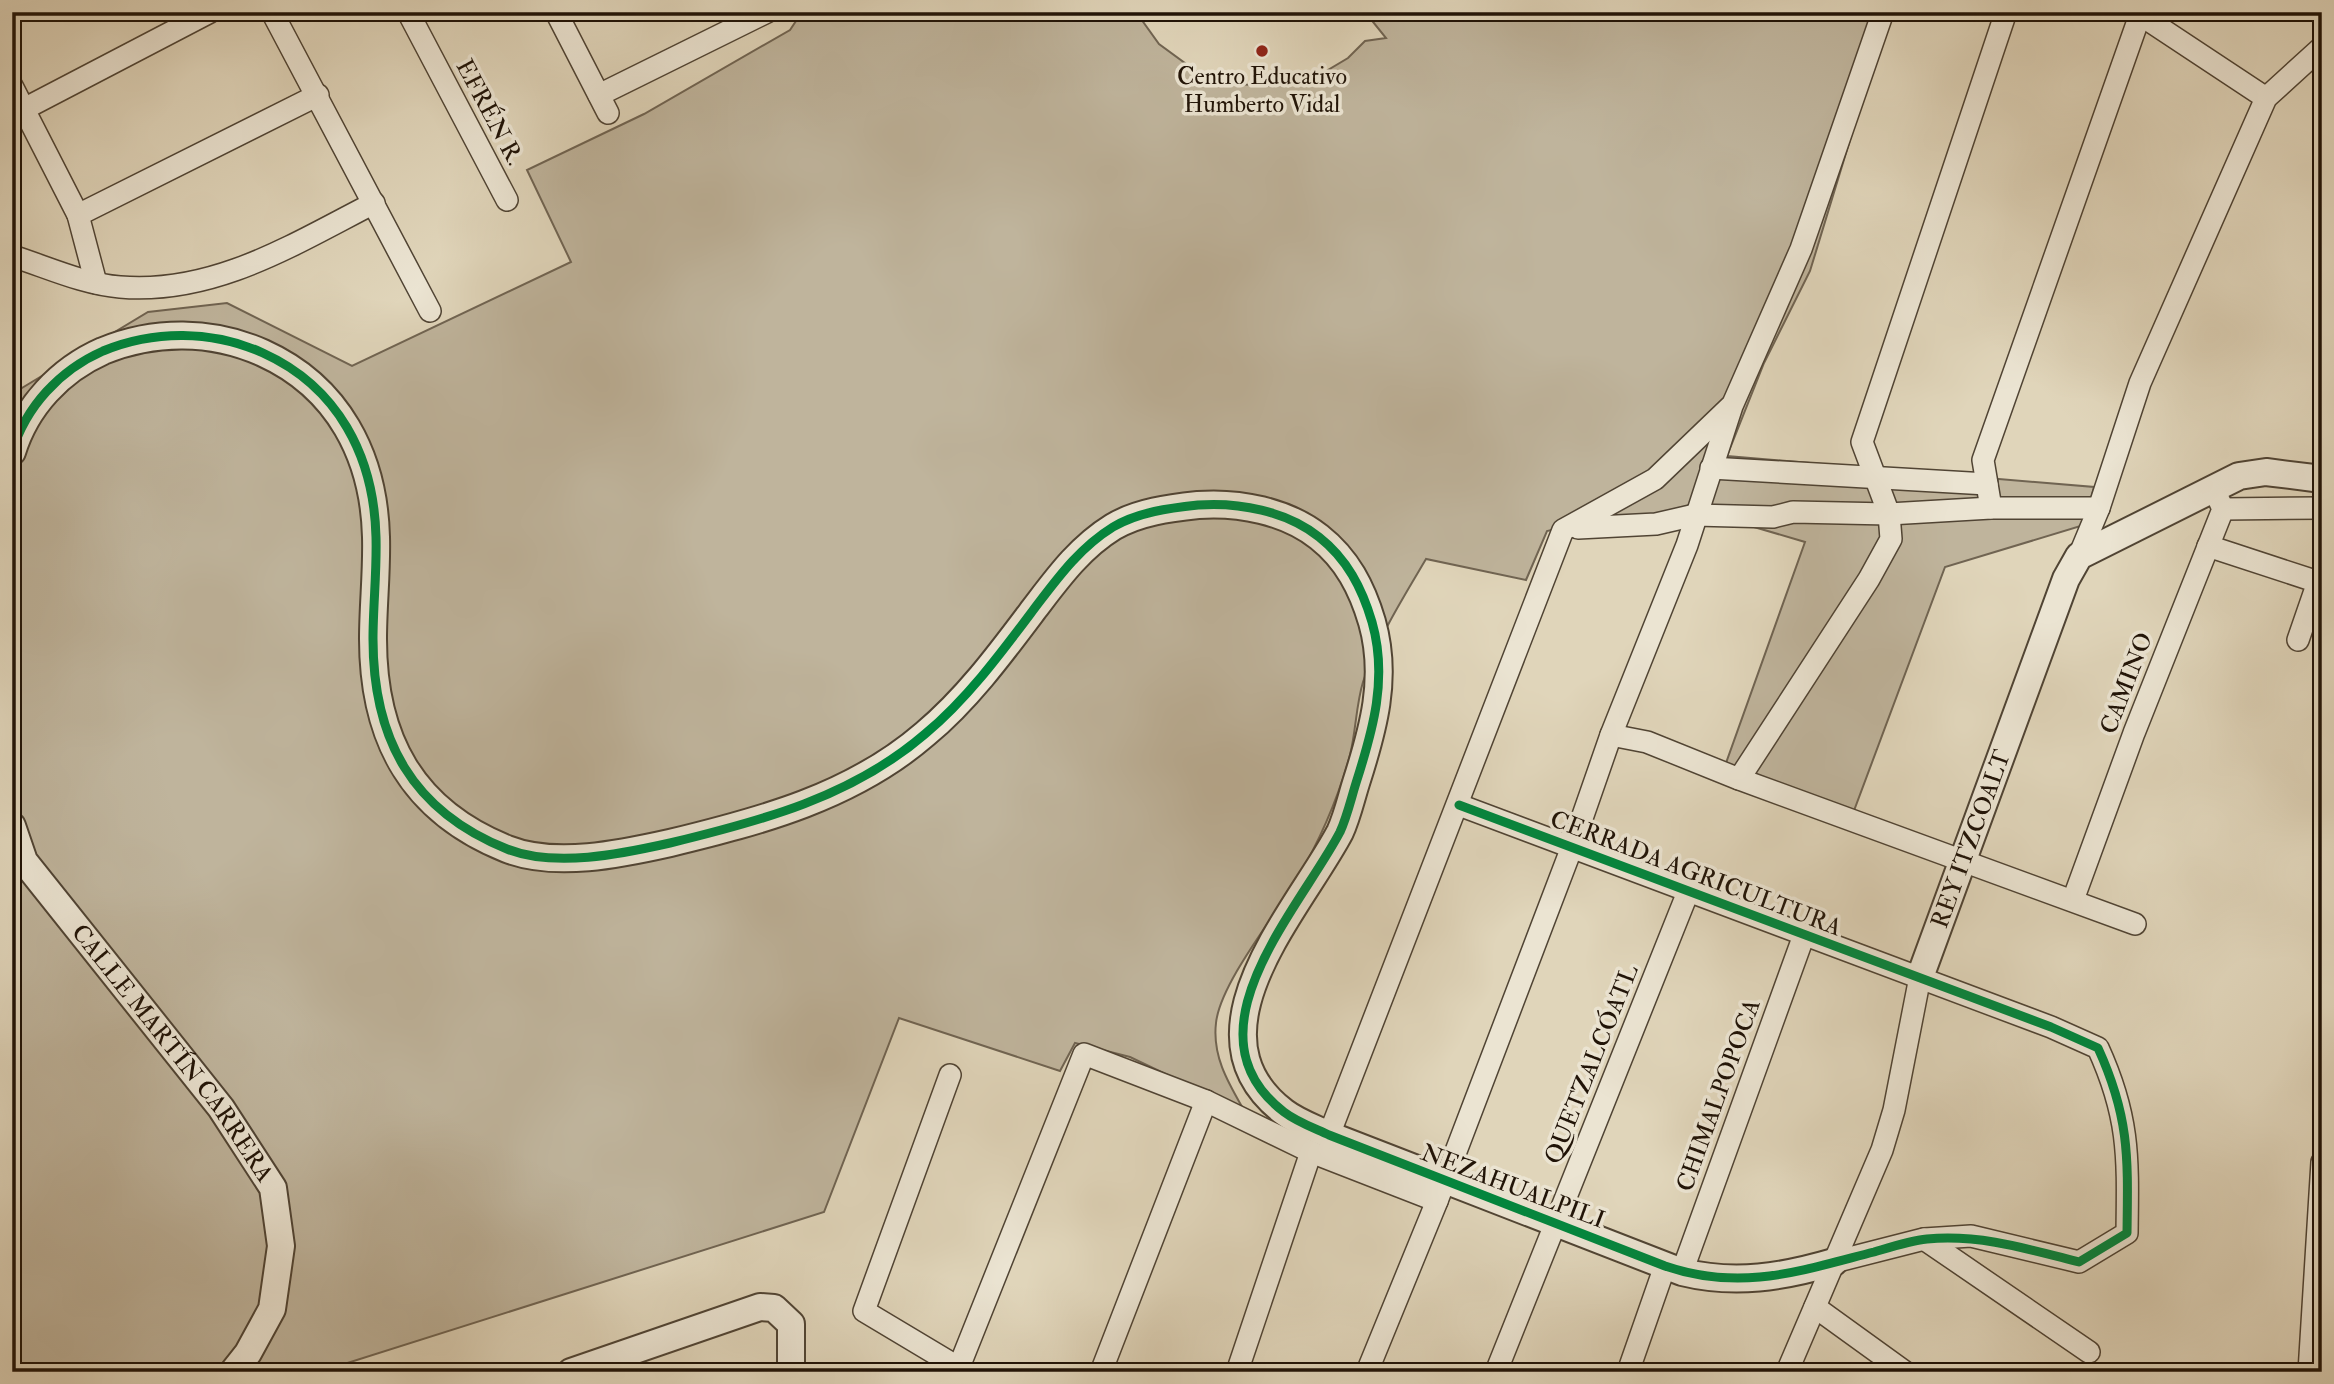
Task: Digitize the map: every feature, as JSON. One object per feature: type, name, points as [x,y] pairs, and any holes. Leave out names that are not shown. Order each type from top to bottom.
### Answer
[{"type":"street","points":[[24,109],[210,12]]},
{"type":"street","points":[[272,12],[430,311]]},
{"type":"street","name":"EFRÉN R.","points":[[408,12],[507,200]]},
{"type":"street","points":[[556,12],[604,104],[767,12]]},
{"type":"street","points":[[1367,1372],[1440,1190],[1572,847],[1611,735],[1687,545],[1732,406],[1801,249],[1883,12]]},
{"type":"street","points":[[1739,779],[1869,579],[1891,539],[1889,514],[1861,442],[2006,12]]},
{"type":"street","points":[[1991,508],[1983,460],[2138,13],[2266,98]]},
{"type":"street","points":[[2079,556],[2099,508],[2140,383],[2266,98],[2322,47]]},
{"type":"street","points":[[12,86],[78,215],[96,283]]},
{"type":"street","points":[[78,215],[318,95]]},
{"type":"street","points":[[12,256],[96,283],[162,288],[235,273],[374,203]]},
{"type":"street","points":[[12,452],[40,397],[79,362],[131,340],[191,335],[240,342],[283,362],[325,393],[347,427],[366,469],[376,532],[373,648],[385,726],[407,776],[450,820],[512,851],[577,859],[645,849],[748,824],[808,805],[873,771],[926,734],[985,672],[1073,559],[1115,526],[1163,509],[1218,504],[1273,512],[1318,536],[1353,572],[1378,644],[1375,722],[1343,826],[1250,985],[1242,1022],[1245,1055],[1257,1086],[1320,1144]]},
{"type":"street","points":[[1237,1372],[1320,1144],[1459,805],[1563,530],[1655,480],[1732,406]]},
{"type":"street","points":[[1711,468],[1874,475],[1987,484]]},
{"type":"street","points":[[2079,556],[2218,498],[2239,476],[2266,472],[2322,479]]},
{"type":"street","points":[[2218,498],[2322,508]]},
{"type":"street","name":"CAMINO","points":[[2073,901],[2134,733],[2208,545],[2218,498]]},
{"type":"street","points":[[1563,530],[1609,524],[1656,524],[1695,515],[1773,517],[1793,512],[1829,511],[1889,514],[1991,508],[2099,508]]},
{"type":"street","points":[[2208,545],[2318,582],[2298,640]]},
{"type":"street","name":"REY ITZCOALT","points":[[1787,1372],[1882,1150],[1894,1110],[1920,977],[2066,579],[2079,556]]},
{"type":"street","points":[[1611,735],[1647,742],[1739,779],[2136,924]]},
{"type":"street","name":"CERRADA AGRICULTURA","points":[[1459,805],[1920,977],[2098,1048],[2116,1087],[2128,1150],[2127,1233],[2079,1262],[1971,1236],[1924,1239]]},
{"type":"street","name":"CALLE MARTÍN CARRERA","points":[[12,827],[24,861],[221,1108],[273,1188],[281,1246],[272,1309],[248,1353],[233,1372]]},
{"type":"street","name":"QUETZALCÓATL","points":[[1496,1372],[1688,892]]},
{"type":"street","name":"CHIMALPOPOCA","points":[[1628,1372],[1673,1269],[1804,935]]},
{"type":"street","points":[[950,1074],[864,1311],[962,1370],[1084,1054],[1320,1144]]},
{"type":"street","points":[[1101,1372],[1206,1101]]},
{"type":"street","name":"NEZAHUALPILI","points":[[1320,1144],[1440,1190],[1557,1222],[1673,1269],[1709,1279],[1749,1280],[1801,1272],[1834,1262]]},
{"type":"street","points":[[2309,1372],[2318,1296],[2322,1161]]},
{"type":"street","points":[[1834,1262],[1924,1239],[2089,1353]]},
{"type":"street","points":[[571,1372],[760,1307],[774,1308],[791,1324],[791,1372]]},
{"type":"street","points":[[1815,1307],[1905,1372]]},
{"type":"shaded area","points":[[802,12],[1136,12],[1159,44],[1200,74],[1233,84],[1280,86],[1311,80],[1348,58],[1365,41],[1386,38],[1365,12],[1889,12],[1810,271],[1764,363],[1727,456],[2094,487],[2084,525],[1945,567],[1849,824],[1721,777],[1805,542],[1703,512],[1609,516],[1547,531],[1526,580],[1426,559],[1391,619],[1369,666],[1361,691],[1350,755],[1320,836],[1296,881],[1237,970],[1220,1007],[1215,1035],[1219,1059],[1245,1112],[1130,1057],[1075,1043],[1060,1071],[899,1018],[824,1212],[319,1372],[12,1372],[12,394],[148,312],[227,303],[352,366],[571,262],[527,170],[644,114],[790,30]]},
{"type":"cycle path","points":[[12,452],[26,419],[59,379],[87,359],[122,344],[163,336],[203,337],[244,345],[289,367],[312,385],[347,427],[368,479],[374,507],[376,537],[373,639],[375,675],[390,739],[404,767],[423,792],[446,814],[474,833],[507,849],[546,858],[610,855],[670,843],[738,826],[804,804],[836,790],[897,756],[955,706],[983,675],[1069,565],[1090,544],[1113,527],[1143,514],[1198,505],[1246,507],[1277,515],[1319,537],[1345,565],[1368,609],[1379,663],[1373,724],[1340,832],[1277,934],[1258,972],[1246,1009],[1244,1046],[1255,1080],[1284,1112],[1329,1135],[1665,1266],[1693,1274],[1745,1278],[1770,1276],[1821,1266],[1914,1241],[1947,1238],[2004,1244],[2079,1262],[2127,1233],[2127,1160],[2122,1118],[2098,1048],[2051,1027],[1459,805]]},
{"type":"place","name":"Centro Educativo Humberto Vidal","points":[[1262,51]]}]
